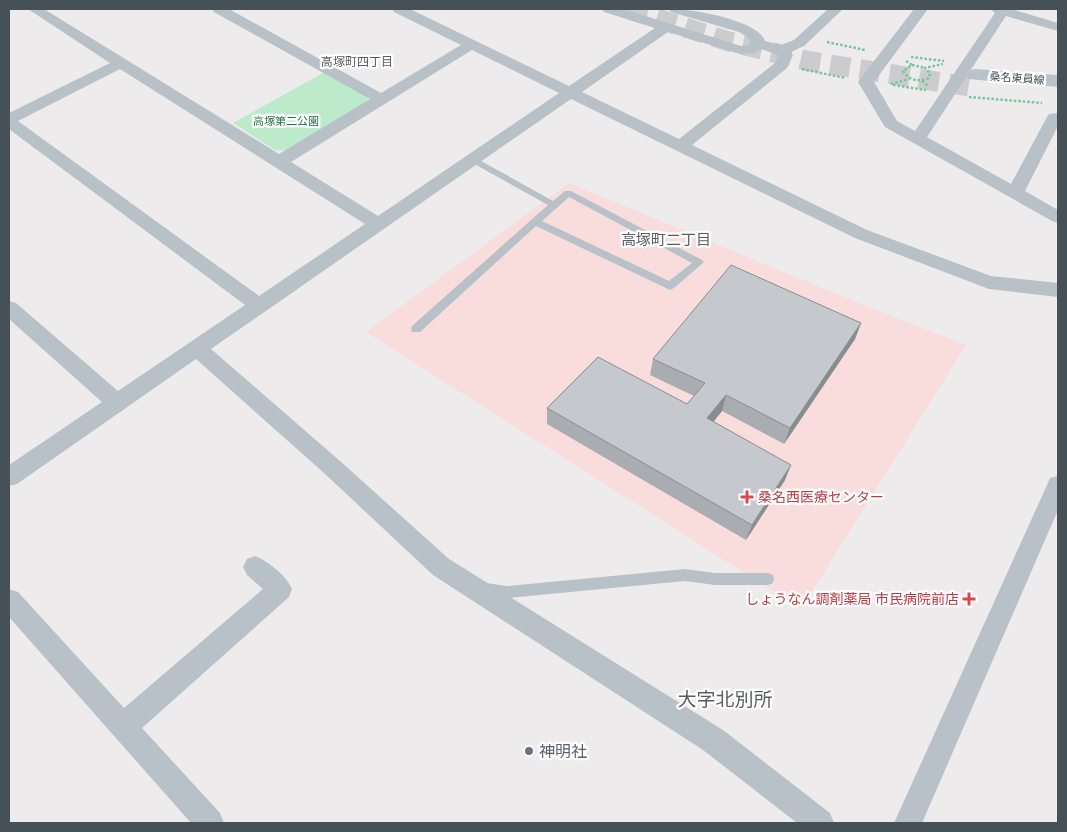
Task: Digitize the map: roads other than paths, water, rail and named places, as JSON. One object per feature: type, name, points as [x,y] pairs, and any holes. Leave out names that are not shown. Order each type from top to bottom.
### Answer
[{"type":"main road","name":"桑名東員線","points":[[1053,99],[976,82],[1058,81]]},
{"type":"street","points":[[35,9],[378,224]]},
{"type":"street","points":[[219,9],[381,99]]},
{"type":"street","points":[[399,9],[861,234],[990,282],[1058,290]]},
{"type":"street","points":[[610,9],[740,50],[750,50],[758,44]]},
{"type":"street","points":[[676,9],[744,29],[756,36],[758,44]]},
{"type":"street","points":[[758,44],[782,50],[799,43],[836,9]]},
{"type":"street","points":[[921,9],[866,82],[891,124],[1058,217]]},
{"type":"street","points":[[918,139],[1001,9],[1058,27]]},
{"type":"street","points":[[9,477],[666,27]]},
{"type":"street","points":[[278,162],[472,44]]},
{"type":"street","points":[[681,146],[782,65],[786,55],[782,50]]},
{"type":"street","points":[[121,63],[9,120],[259,306]]},
{"type":"street","points":[[1015,193],[1055,117],[1058,118]]},
{"type":"street","points":[[9,308],[117,403]]},
{"type":"street","points":[[196,348],[332,466],[441,568],[713,740],[820,823]]},
{"type":"street","points":[[908,823],[1058,485]]},
{"type":"street","points":[[124,726],[280,589],[255,567]]},
{"type":"street","points":[[9,600],[210,823]]},
{"type":"lane","points":[[472,159],[554,205]]},
{"type":"lane","points":[[416,329],[535,222],[554,205],[568,193],[699,262],[670,286],[535,222]]},
{"type":"lane","points":[[471,588],[507,592],[685,575],[715,580],[768,579]]},
{"type":"tunnel","points":[[628,9],[727,41],[808,61],[978,88]]},
{"type":"place","name":"桑名西医療センター","points":[[747,497]]},
{"type":"place","name":"しょうなん調剤薬局 市民病院前店","points":[[969,599]]},
{"type":"place","name":"神明社","points":[[529,751]]},
{"type":"district","name":"高塚町四丁目","points":[[357,62]]},
{"type":"district","name":"高塚町二丁目","points":[[666,240]]},
{"type":"district","name":"大字北別所","points":[[725,699]]},
{"type":"park label","name":"高塚第二公園","points":[[286,121]]}]
